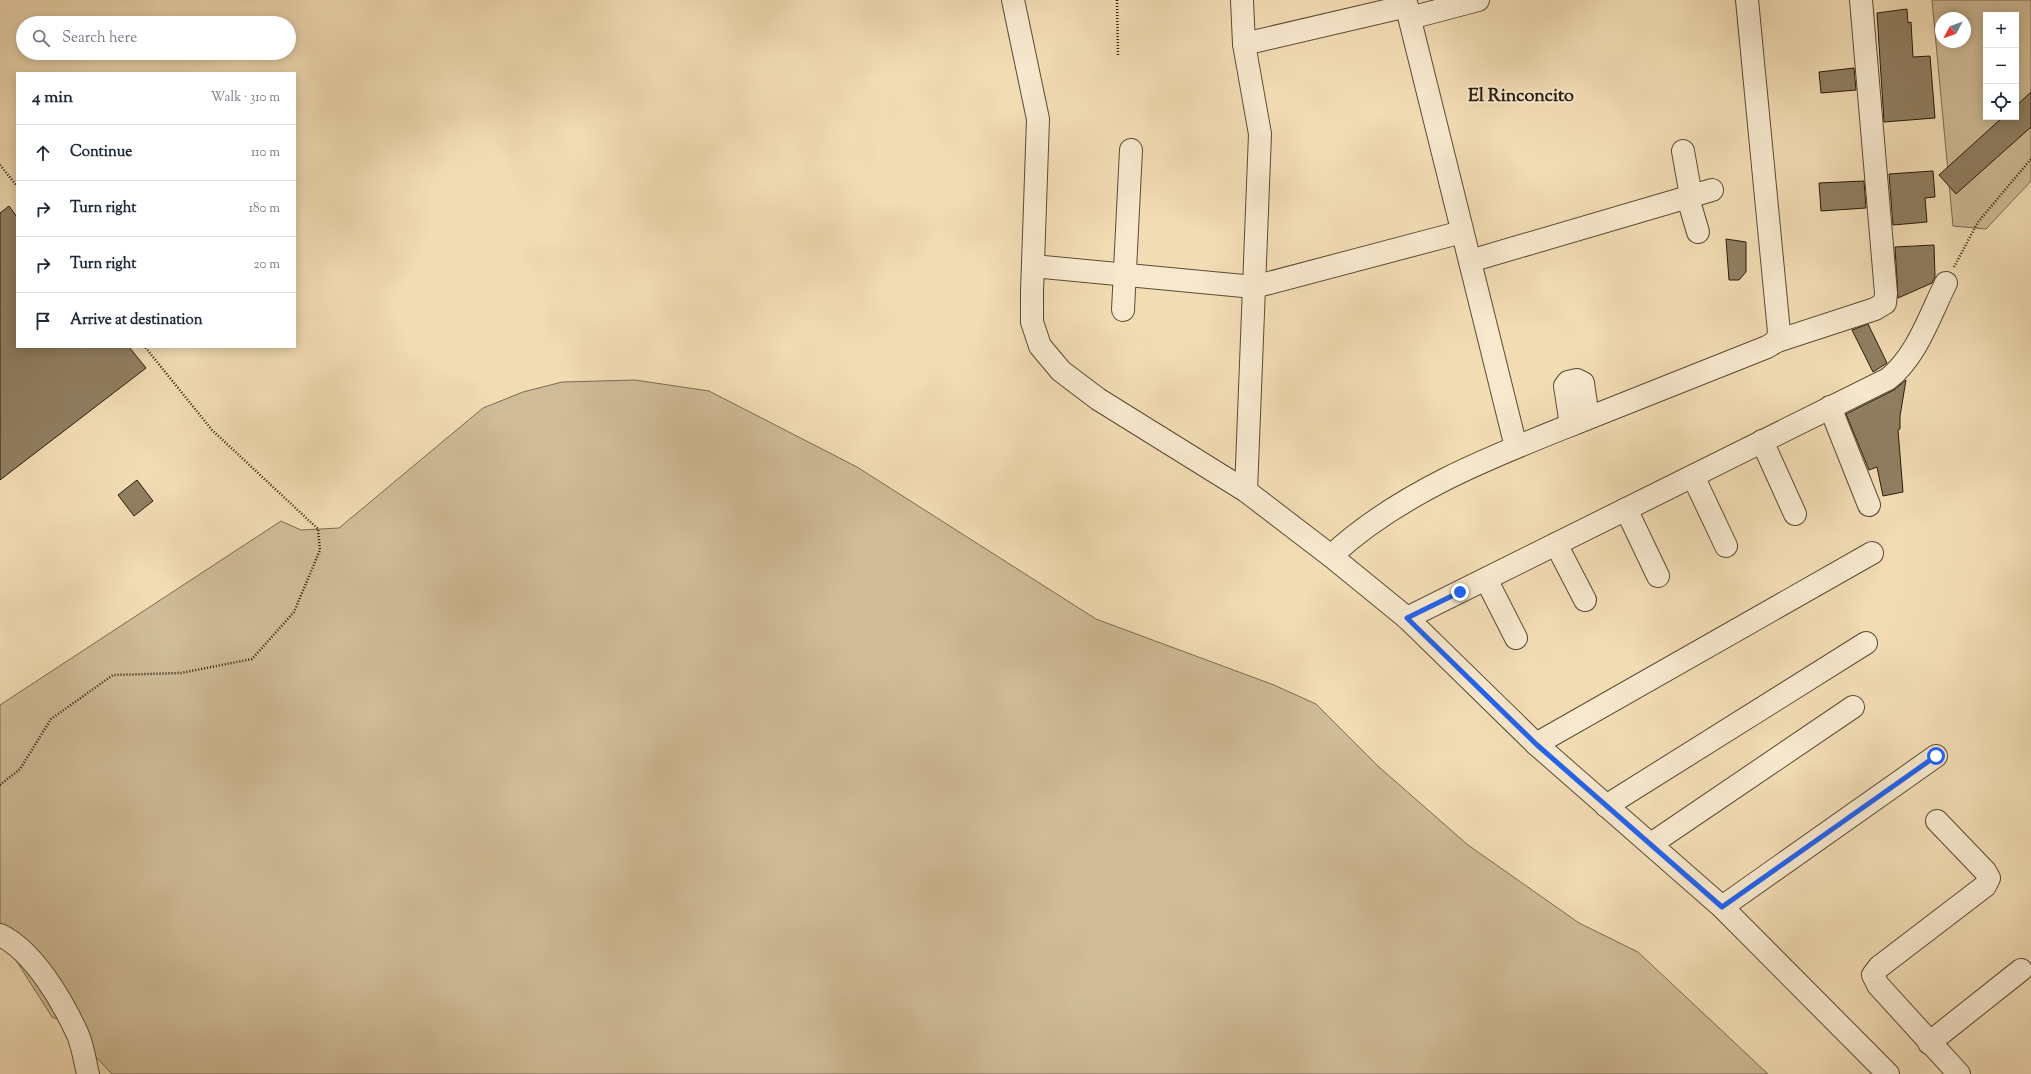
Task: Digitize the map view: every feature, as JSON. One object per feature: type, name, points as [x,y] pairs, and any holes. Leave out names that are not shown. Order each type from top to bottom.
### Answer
[{"type":"street","points":[[1013,0],[1038,119],[1032,322],[1040,346],[1061,371],[1098,399],[1246,491],[1331,556],[1407,618],[1536,744],[1722,907],[1888,1074]]},
{"type":"street","points":[[1242,0],[1244,44],[1260,134],[1246,491]]},
{"type":"street","points":[[1244,44],[1407,8],[1478,0]]},
{"type":"street","points":[[1747,0],[1779,332],[1777,341]]},
{"type":"street","points":[[1331,556],[1350,538],[1376,520],[1432,487],[1516,447],[1767,347],[1777,341],[1875,309],[1885,303],[1886,285],[1861,0]]},
{"type":"street","points":[[1407,8],[1516,447]]},
{"type":"street","points":[[1123,310],[1131,150]]},
{"type":"street","points":[[1683,151],[1689,197],[1698,232]]},
{"type":"street","points":[[1470,261],[1712,190]]},
{"type":"street","points":[[1033,266],[1254,287],[1462,232]]},
{"type":"street","points":[[1407,618],[1888,379],[1900,369],[1909,356],[1946,283]]},
{"type":"street","points":[[1830,407],[1869,505]]},
{"type":"street","points":[[1762,441],[1796,514]]},
{"type":"street","points":[[1693,476],[1726,546]]},
{"type":"street","points":[[1626,510],[1658,576]]},
{"type":"street","points":[[1556,544],[1585,600]]},
{"type":"street","points":[[1536,744],[1872,553]]},
{"type":"street","points":[[1486,579],[1516,638]]},
{"type":"street","points":[[1606,806],[1866,642]]},
{"type":"street","points":[[1651,844],[1853,707]]},
{"type":"street","points":[[1722,907],[1936,756]]},
{"type":"street","points":[[1937,821],[1985,871],[1989,878],[1985,886],[1879,967],[1873,975],[1878,985],[1929,1043],[1959,1074]]},
{"type":"street","points":[[0,935],[12,940],[42,971],[79,1036],[88,1074]]},
{"type":"street","points":[[1929,1043],[2021,970]]},
{"type":"path","points":[[1117,0],[1118,57]]},
{"type":"path","points":[[1946,283],[1978,222],[2031,159]]},
{"type":"path","points":[[0,165],[16,185]]},
{"type":"path","points":[[0,786],[20,769],[51,719],[113,675],[182,673],[252,659],[294,612],[320,550],[318,529],[212,430],[146,348]]},
{"type":"shaded area","points":[[1932,0],[2031,0],[2031,181],[1986,229],[1953,226],[1936,48],[1971,48],[1971,12],[1935,12],[1935,32]]},
{"type":"shaded area","points":[[635,380],[709,391],[857,467],[1096,619],[1274,685],[1316,704],[1379,767],[1468,845],[1579,923],[1638,952],[1768,1074],[112,1074],[95,1056],[88,1032],[52,1017],[0,935],[0,705],[281,521],[301,530],[339,528],[483,408],[523,392],[562,382]]},
{"type":"building","points":[[1907,9],[1908,23],[1911,22],[1913,57],[1930,56],[1935,118],[1884,122],[1877,13]]},
{"type":"building","points":[[1854,68],[1856,90],[1821,93],[1819,72]]},
{"type":"building","points":[[2031,92],[2031,127],[1956,194],[1939,175],[2000,120],[2019,120],[2019,103]]},
{"type":"building","points":[[1933,171],[1935,197],[1925,198],[1927,222],[1893,225],[1889,174]]},
{"type":"building","points":[[1864,181],[1866,208],[1821,211],[1819,183]]},
{"type":"building","points":[[9,206],[16,216],[16,348],[130,348],[146,368],[0,480],[0,213]]},
{"type":"building","points":[[1726,239],[1746,242],[1746,272],[1739,280],[1729,280]]},
{"type":"building","points":[[1934,245],[1935,277],[1932,283],[1898,298],[1895,247]]},
{"type":"building","points":[[1868,324],[1887,363],[1873,372],[1852,330]]},
{"type":"building","points":[[1906,380],[1900,416],[1900,429],[1898,430],[1903,492],[1883,496],[1877,467],[1869,470],[1846,414],[1894,390]]},
{"type":"building","points":[[137,480],[153,501],[134,516],[118,495]]},
{"type":"district","name":"El Rinconcito","points":[[1521,95]]},
{"type":"route","points":[[1460,592],[1407,618],[1536,744],[1722,907],[1936,756]]}]
